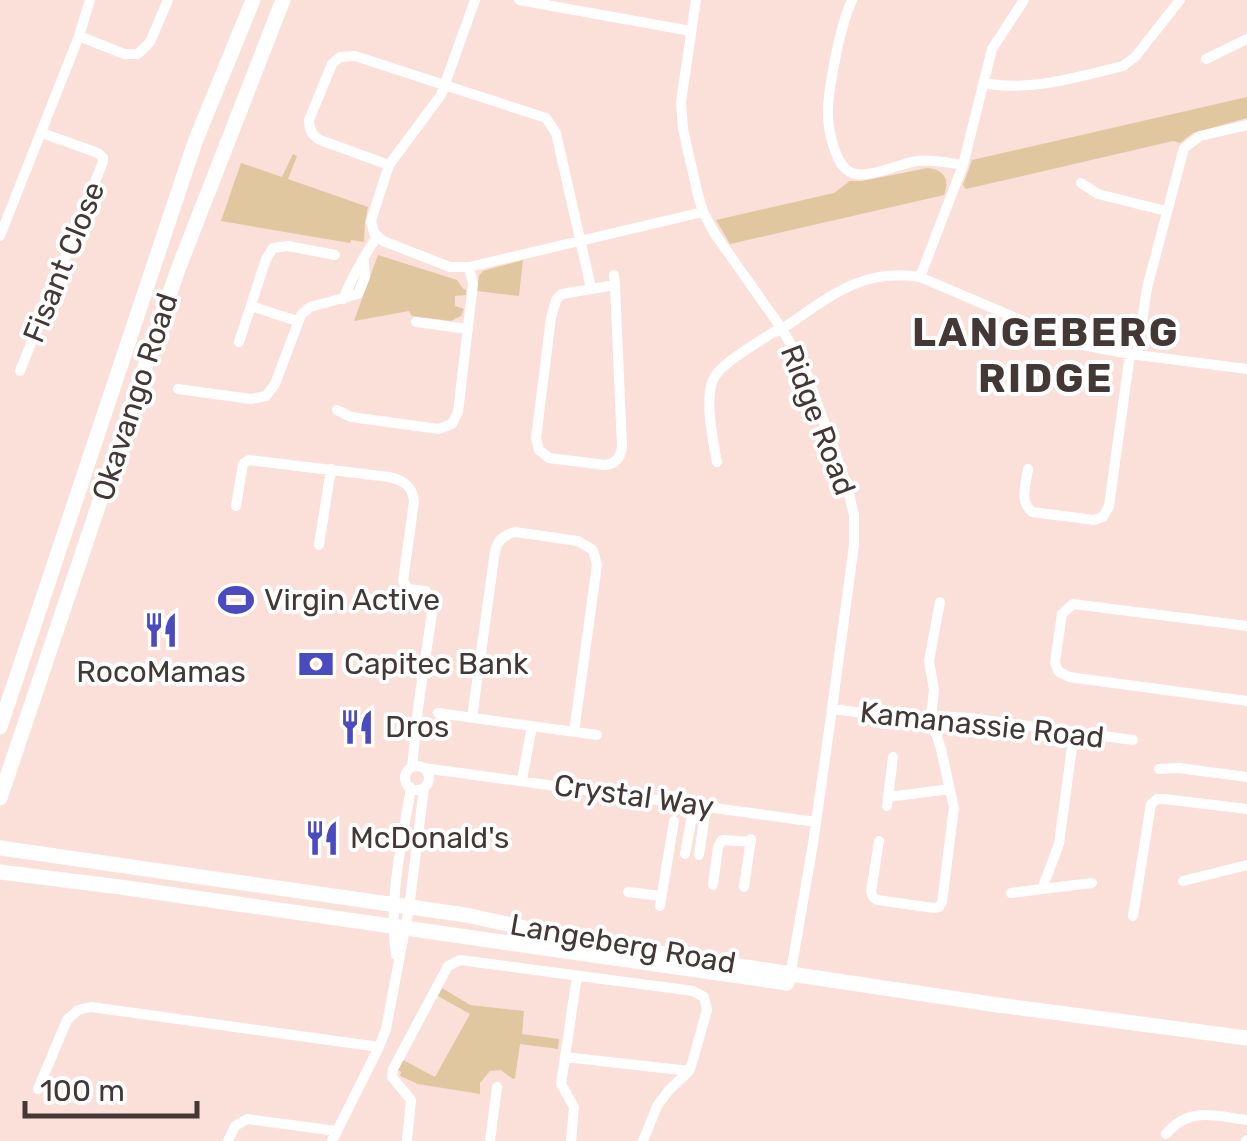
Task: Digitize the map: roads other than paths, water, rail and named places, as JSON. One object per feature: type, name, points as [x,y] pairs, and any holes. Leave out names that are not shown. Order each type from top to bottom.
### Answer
[{"type":"main road","name":"Okavango Road","points":[[0,726],[195,142],[254,0]]},
{"type":"main road","name":"Okavango Road","points":[[0,798],[177,272],[283,0]]},
{"type":"main road","name":"Langeberg Road","points":[[0,848],[492,920],[790,979],[1247,1046]]},
{"type":"main road","name":"Langeberg Road","points":[[0,872],[1247,1038]]},
{"type":"street","points":[[0,236],[90,0]]},
{"type":"street","points":[[79,36],[124,54],[138,54],[150,42],[168,0]]},
{"type":"street","points":[[476,0],[441,95],[389,164],[372,221],[376,235],[384,242],[450,267],[469,268],[703,212]]},
{"type":"street","points":[[519,0],[690,31]]},
{"type":"street","name":"Ridge Road","points":[[696,0],[682,89],[682,120],[703,212],[782,329],[804,369],[826,423],[854,516],[854,545],[832,709],[790,979]]},
{"type":"street","points":[[852,0],[844,20],[828,108],[842,166],[848,172],[860,174],[923,160],[963,165]]},
{"type":"street","points":[[920,277],[963,165],[992,49],[1024,0]]},
{"type":"street","points":[[983,83],[1033,85],[1123,66],[1136,57],[1180,0]]},
{"type":"street","points":[[1206,59],[1247,39]]},
{"type":"street","points":[[389,164],[320,140],[312,133],[309,120],[332,64],[340,57],[350,55],[542,116],[556,133],[591,288]]},
{"type":"street","points":[[1028,469],[1024,498],[1029,510],[1089,520],[1099,520],[1106,514],[1146,288],[1181,153],[1200,136],[1247,125]]},
{"type":"street","name":"Fisant Close","points":[[20,372],[104,162],[98,153],[42,132]]},
{"type":"street","points":[[1081,184],[1098,194],[1166,211]]},
{"type":"street","points":[[178,390],[252,399],[266,396],[275,384],[304,310],[344,299],[356,268],[364,262],[376,235]]},
{"type":"street","points":[[239,342],[266,259],[274,248],[288,246],[335,255]]},
{"type":"street","points":[[337,410],[351,417],[439,429],[449,426],[457,417],[473,284],[469,268]]},
{"type":"street","points":[[717,462],[710,394],[714,378],[724,367],[842,289],[887,275],[920,277],[1072,342],[1247,369]]},
{"type":"street","points":[[614,280],[622,446],[619,458],[605,466],[549,458],[536,443],[554,306],[562,294],[591,288],[614,280]]},
{"type":"street","points":[[251,306],[297,321]]},
{"type":"street","points":[[416,322],[468,329]]},
{"type":"street","points":[[228,1141],[235,1126],[248,1119],[335,1136],[380,1047],[398,968],[398,928],[421,828],[422,773],[414,750],[432,613],[426,592],[408,589],[402,581],[414,497],[400,480],[254,459],[245,461],[236,506]]},
{"type":"street","points":[[319,544],[331,469]]},
{"type":"street","points":[[472,718],[498,541],[515,532],[578,540],[592,550],[596,565],[574,732]]},
{"type":"street","points":[[878,840],[873,897],[940,907],[954,808],[931,718],[934,690],[929,662],[940,602]]},
{"type":"street","points":[[1247,626],[1073,604],[1062,614],[1055,662],[1058,671],[1068,677],[1247,701]]},
{"type":"street","name":"Kamanassie Road","points":[[832,709],[896,718],[970,718],[1133,740]]},
{"type":"street","points":[[438,713],[597,735]]},
{"type":"street","points":[[522,780],[532,726]]},
{"type":"street","points":[[1042,889],[1059,844],[1074,732]]},
{"type":"street","points":[[893,757],[887,801],[950,789]]},
{"type":"street","points":[[1159,769],[1247,776]]},
{"type":"street","name":"Crystal Way","points":[[411,788],[418,790],[422,773],[452,772],[816,822]]},
{"type":"street","points":[[402,907],[396,882],[411,788],[405,777],[422,773]]},
{"type":"street","points":[[1133,916],[1151,804],[1157,799],[1247,809]]},
{"type":"street","points":[[686,854],[694,804]]},
{"type":"street","points":[[699,855],[706,806]]},
{"type":"street","points":[[628,892],[660,901],[674,821]]},
{"type":"street","points":[[690,826],[703,828]]},
{"type":"street","points":[[713,885],[722,840],[751,839],[744,887]]},
{"type":"street","points":[[670,852],[716,857]]},
{"type":"street","points":[[1183,881],[1247,865]]},
{"type":"street","points":[[1011,892],[1092,883]]},
{"type":"street","points":[[407,1141],[411,1100],[392,1077],[393,1069],[450,964],[460,960],[699,993],[708,1010],[689,1071],[657,1106],[643,1141]]},
{"type":"street","points":[[571,1141],[574,1108],[561,1084],[577,976]]},
{"type":"street","points":[[38,1089],[67,1020],[78,1010],[91,1007],[380,1047]]},
{"type":"street","points":[[565,1057],[689,1071]]},
{"type":"street","points":[[490,1141],[498,1087]]},
{"type":"street","points":[[1166,1134],[1178,1121],[1197,1114],[1247,1120]]},
{"type":"place","name":"Virgin Active","points":[[236,600]]},
{"type":"place","name":"RocoMamas","points":[[161,630]]},
{"type":"place","name":"Capitec Bank","points":[[316,664]]},
{"type":"place","name":"Dros","points":[[357,727]]},
{"type":"place","name":"McDonald's","points":[[322,838]]},
{"type":"district","name":"LANGEBERG RIDGE","points":[[1046,355]]}]
